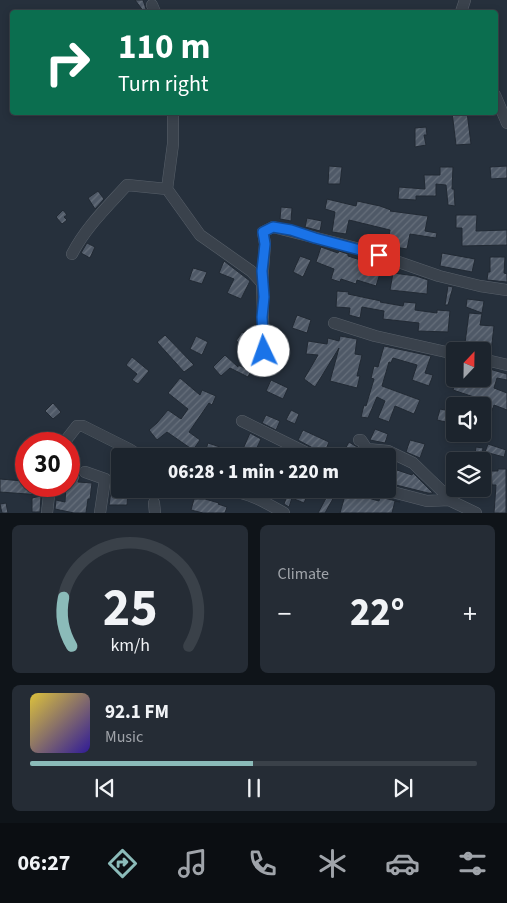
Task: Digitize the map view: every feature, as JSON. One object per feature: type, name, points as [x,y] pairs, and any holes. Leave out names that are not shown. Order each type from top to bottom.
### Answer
[{"type":"street","points":[[498,102],[507,123]]},
{"type":"street","points":[[173,115],[173,144],[167,189],[200,236],[251,271],[262,283]]},
{"type":"street","points":[[72,254],[99,214],[127,185],[167,189]]},
{"type":"street","points":[[264,351],[262,283],[265,244],[263,232],[273,227],[364,250],[439,276],[480,286],[507,290]]},
{"type":"street","points":[[334,323],[375,336],[446,352]]},
{"type":"street","points":[[491,361],[507,365]]},
{"type":"street","points":[[242,421],[298,448]]},
{"type":"street","points":[[72,432],[77,426],[83,426],[129,448]]},
{"type":"street","points":[[396,455],[413,463],[449,500]]},
{"type":"street","points":[[85,472],[105,479],[100,513]]},
{"type":"street","points":[[396,493],[427,501],[449,500],[476,513]]},
{"type":"street","points":[[47,513],[49,497]]},
{"type":"street","points":[[256,498],[284,513]]},
{"type":"building","points":[[135,0],[143,0],[146,10],[142,10]]},
{"type":"building","points":[[452,115],[467,115],[471,144],[456,145]]},
{"type":"building","points":[[426,127],[427,135],[424,135],[426,145],[415,147],[415,128]]},
{"type":"building","points":[[329,166],[342,167],[340,184],[328,184]]},
{"type":"building","points":[[507,166],[507,178],[491,179],[490,167]]},
{"type":"building","points":[[440,167],[453,167],[452,189],[454,189],[455,206],[448,205],[446,185],[436,184],[436,196],[416,196],[416,200],[398,199],[399,187],[425,189],[424,175],[440,175]]},
{"type":"building","points":[[98,191],[104,199],[95,209],[88,198]]},
{"type":"building","points":[[327,199],[356,206],[357,201],[380,206],[390,211],[428,216],[425,231],[437,233],[436,238],[410,234],[407,249],[388,246],[390,230],[349,220],[346,234],[332,232],[335,212],[325,209]]},
{"type":"building","points":[[281,207],[292,208],[291,221],[280,219]]},
{"type":"building","points":[[63,210],[67,215],[64,217],[67,220],[62,224],[56,217]]},
{"type":"building","points":[[456,215],[477,215],[476,231],[507,230],[507,245],[462,246],[462,228],[456,228]]},
{"type":"building","points":[[307,218],[322,221],[320,231],[305,227]]},
{"type":"building","points":[[87,243],[95,247],[90,258],[81,253]]},
{"type":"building","points":[[321,247],[338,253],[339,251],[370,263],[371,260],[383,264],[376,286],[357,280],[356,284],[341,279],[340,282],[331,279],[334,269],[316,262]]},
{"type":"building","points":[[442,253],[475,259],[472,272],[440,266]]},
{"type":"building","points":[[300,256],[311,260],[303,277],[293,272]]},
{"type":"building","points":[[490,257],[505,257],[504,273],[507,274],[507,282],[487,280],[488,272],[490,272]]},
{"type":"building","points":[[224,261],[250,281],[241,299],[227,293],[234,279],[219,273]]},
{"type":"building","points":[[193,268],[207,272],[202,284],[189,280]]},
{"type":"building","points":[[393,273],[416,276],[428,280],[427,294],[390,290]]},
{"type":"building","points":[[448,286],[453,287],[448,305],[445,305]]},
{"type":"building","points":[[337,291],[349,292],[348,294],[403,306],[404,302],[416,303],[415,310],[437,313],[437,310],[450,311],[448,332],[418,331],[419,323],[383,319],[384,311],[362,307],[360,318],[349,315],[350,308],[336,307]]},
{"type":"building","points":[[467,299],[484,301],[482,313],[466,307]]},
{"type":"building","points":[[469,313],[482,314],[480,325],[494,326],[491,352],[491,342],[465,342]]},
{"type":"building","points":[[297,315],[311,320],[307,333],[292,328]]},
{"type":"building","points":[[242,332],[254,339],[249,348],[236,341]]},
{"type":"building","points":[[165,335],[194,365],[184,372],[157,342]]},
{"type":"building","points":[[196,336],[208,342],[202,355],[190,349]]},
{"type":"building","points":[[340,336],[357,339],[355,354],[362,355],[357,376],[360,376],[357,388],[330,381],[339,348],[315,387],[304,379],[318,355],[306,354],[308,341],[327,344],[328,338],[339,341]]},
{"type":"building","points":[[384,346],[431,356],[425,373],[433,375],[429,386],[412,380],[417,365],[393,358],[391,363],[389,362],[382,386],[420,400],[414,414],[395,406],[389,422],[378,418],[385,401],[377,397],[368,418],[361,417],[374,379],[371,378],[374,366],[378,367]]},
{"type":"building","points":[[225,355],[238,367],[238,365],[251,371],[248,377],[230,368],[221,376],[213,367]]},
{"type":"building","points":[[132,357],[149,371],[138,384],[132,380],[137,374],[126,365]]},
{"type":"building","points":[[491,370],[507,374],[507,380],[497,378],[494,388],[507,393],[507,410],[494,405],[491,413],[491,397],[474,397],[453,390],[454,388],[491,388]]},
{"type":"building","points":[[180,378],[200,395],[202,390],[216,396],[212,405],[209,403],[189,432],[200,440],[194,448],[190,448],[167,432],[157,440],[149,430],[168,410],[181,419],[188,409],[168,393]]},
{"type":"building","points":[[271,380],[288,388],[283,399],[266,391]]},
{"type":"building","points":[[53,403],[61,412],[53,419],[45,411]]},
{"type":"building","points":[[440,409],[446,410],[446,422],[437,420]]},
{"type":"building","points":[[291,410],[299,414],[295,424],[286,420]]},
{"type":"building","points":[[266,415],[280,421],[276,430],[262,423]]},
{"type":"building","points":[[375,429],[388,434],[385,443],[370,440]]},
{"type":"building","points":[[303,430],[329,442],[326,448],[313,448],[298,440]]},
{"type":"building","points":[[250,433],[261,439],[257,448],[243,448]]},
{"type":"building","points":[[410,440],[425,444],[420,458],[406,452]]},
{"type":"building","points":[[349,442],[358,448],[346,448]]},
{"type":"building","points":[[208,443],[220,447],[220,448],[206,448]]},
{"type":"building","points":[[488,444],[506,450],[504,457],[491,452],[485,452]]},
{"type":"building","points":[[476,447],[483,448],[482,452],[475,452]]},
{"type":"building","points":[[498,469],[506,469],[506,513],[494,513],[496,485],[492,485],[491,471],[498,471]]},
{"type":"building","points":[[397,470],[412,475],[413,473],[433,493],[396,485]]},
{"type":"building","points":[[0,479],[15,480],[15,493],[0,492]]},
{"type":"building","points":[[80,482],[92,483],[86,513],[74,513],[55,509],[56,500],[65,502],[65,497],[80,497]]},
{"type":"building","points":[[111,492],[111,498],[128,498],[127,505],[109,505]]},
{"type":"building","points":[[41,497],[40,512],[32,512],[32,498]]},
{"type":"building","points":[[286,498],[292,498],[289,507],[284,504]]},
{"type":"building","points":[[292,498],[306,498],[304,503]]},
{"type":"building","points":[[326,498],[333,498],[325,513],[318,513]]},
{"type":"building","points":[[342,498],[368,498],[379,501],[380,498],[384,498],[400,502],[395,501],[392,513],[340,513],[344,499]]},
{"type":"building","points":[[194,499],[205,499],[219,503],[227,507],[225,513],[203,513],[191,510]]},
{"type":"building","points":[[6,503],[8,513],[2,513],[0,504]]},
{"type":"route","points":[[264,351],[262,271],[265,244],[263,232],[273,227],[291,230],[302,235],[379,255]]}]
